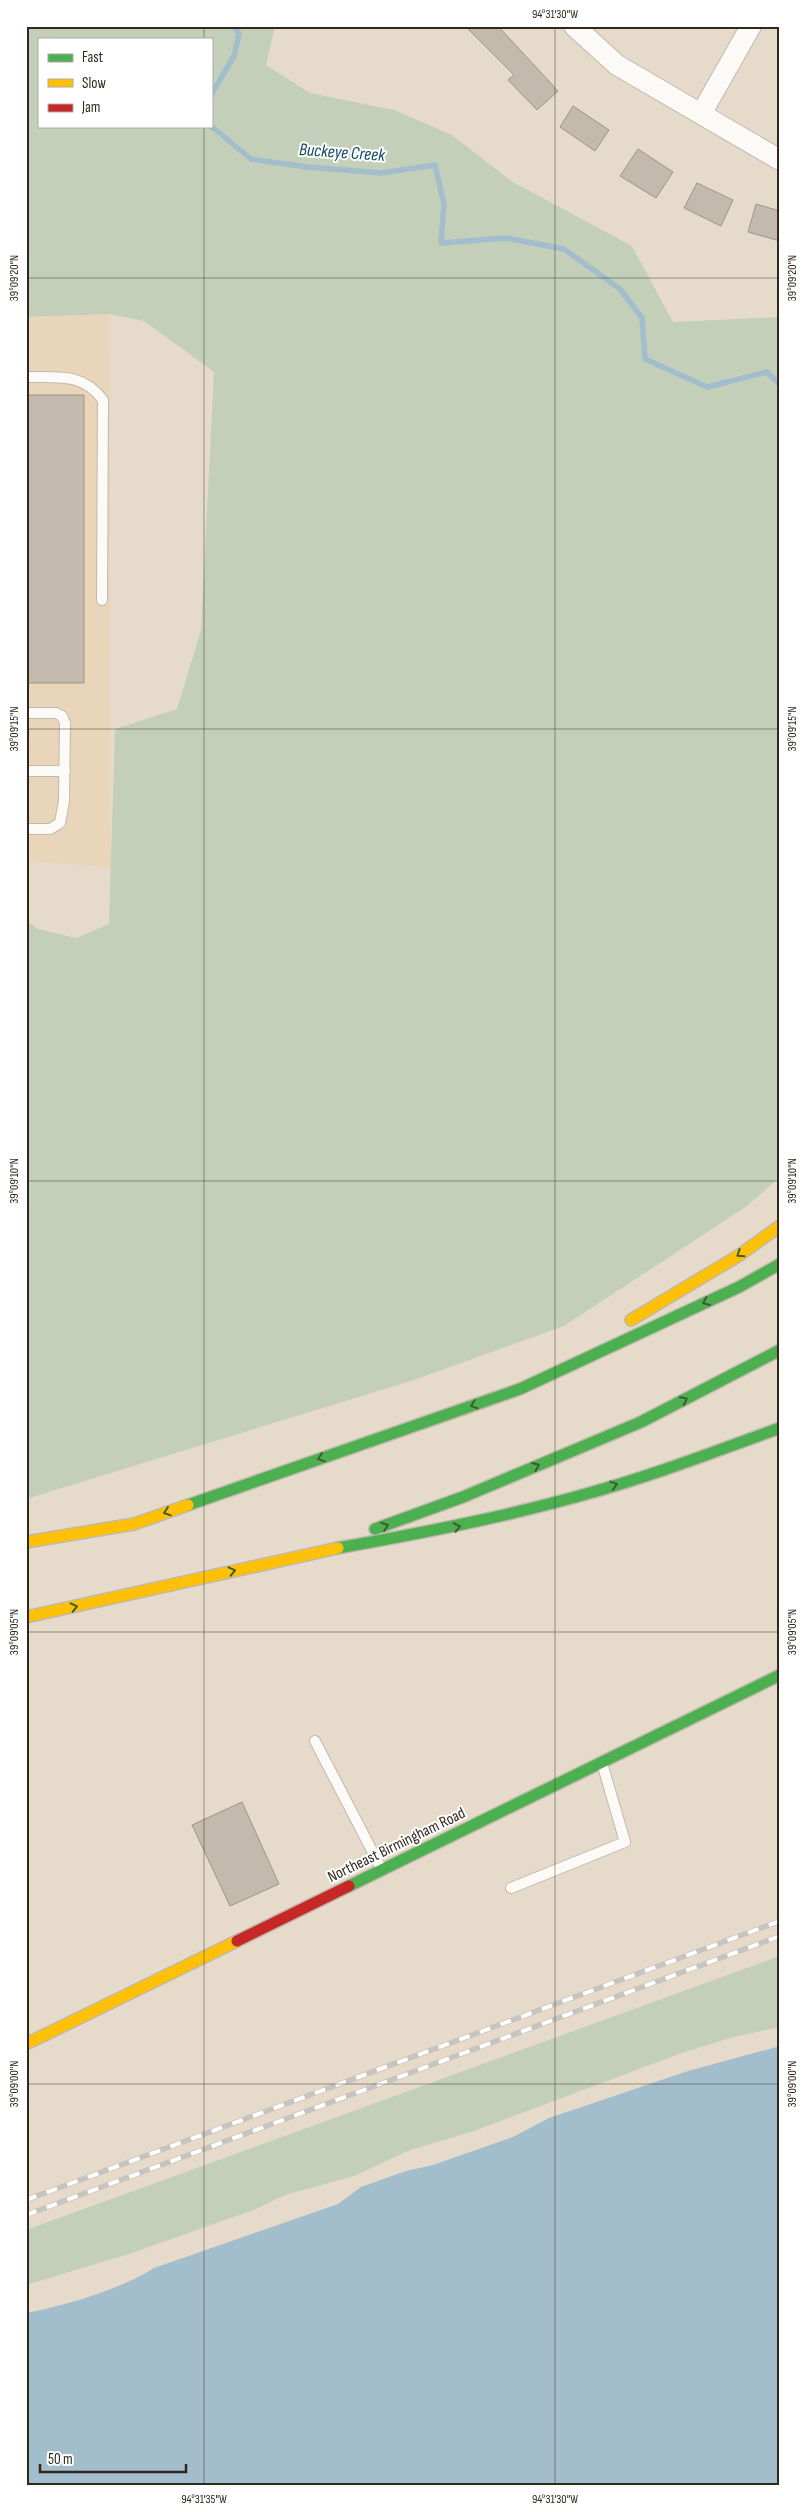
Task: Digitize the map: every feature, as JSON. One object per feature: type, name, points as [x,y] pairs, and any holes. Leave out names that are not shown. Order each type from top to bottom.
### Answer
[{"type":"main road","points":[[621,1326],[738,1256],[780,1226]]},
{"type":"main road","points":[[26,1542],[134,1524],[520,1389],[739,1287],[780,1264]]},
{"type":"main road","points":[[520,1389],[604,1336]]},
{"type":"main road","points":[[306,1554],[463,1497],[641,1422],[780,1350]]},
{"type":"main road","points":[[26,1617],[306,1554],[460,1526],[587,1494],[675,1466],[780,1428]]},
{"type":"main road","name":"Northeast Birmingham Road","points":[[26,2044],[780,1675]]},
{"type":"street","points":[[574,26],[617,64],[780,160]]},
{"type":"street","points":[[701,114],[751,26]]},
{"type":"lane","points":[[26,377],[75,378],[88,383],[103,400],[102,600]]},
{"type":"lane","points":[[26,713],[56,713],[62,716],[65,723],[64,801],[60,824],[50,829],[26,828]]},
{"type":"lane","points":[[26,771],[65,772]]},
{"type":"lane","points":[[315,1741],[382,1869]]},
{"type":"lane","points":[[511,1888],[625,1842],[602,1762]]},
{"type":"shaded area","points":[[109,314],[111,867],[26,861],[26,317]]},
{"type":"green space","points":[[26,26],[275,26],[266,65],[310,93],[394,110],[452,135],[511,181],[632,246],[673,322],[780,317],[780,1177],[747,1206],[564,1326],[411,1381],[26,1499],[26,921],[38,929],[76,938],[109,924],[115,729],[177,709],[201,630],[214,372],[144,321],[109,314],[26,317]]},
{"type":"green space","points":[[780,1956],[780,2027],[733,2037],[679,2054],[471,2132],[410,2150],[354,2176],[285,2195],[256,2209],[132,2253],[26,2285],[26,2230]]},
{"type":"water","points":[[780,2046],[780,2486],[26,2486],[26,2313],[58,2306],[109,2290],[154,2268],[338,2204],[361,2187],[406,2171],[433,2165],[513,2137],[549,2118],[688,2071]]},
{"type":"building","points":[[465,26],[498,26],[558,91],[537,110],[508,80],[514,75]]},
{"type":"building","points":[[573,106],[609,130],[595,151],[560,127]]},
{"type":"building","points":[[638,149],[673,172],[656,198],[620,176]]},
{"type":"building","points":[[697,183],[733,200],[721,226],[684,208]]},
{"type":"building","points":[[756,204],[780,211],[780,241],[748,232]]},
{"type":"building","points":[[26,395],[84,395],[84,683],[26,683]]},
{"type":"building","points":[[242,1802],[279,1884],[230,1906],[192,1825]]},
{"type":"waterway","name":"Buckeye Creek","points":[[212,93],[234,56],[239,34],[234,26]]},
{"type":"waterway","name":"Buckeye Creek","points":[[212,127],[251,159],[308,167],[381,173],[435,165],[444,204],[441,243],[506,238],[564,249],[620,289],[642,318],[645,359],[707,387],[767,372],[780,385]]},
{"type":"railway","points":[[26,2200],[780,1921]]},
{"type":"railway","points":[[26,2215],[780,1936]]},
{"type":"traffic: fast","points":[[188,1505],[520,1389],[739,1287],[780,1264]]},
{"type":"traffic: fast","points":[[375,1529],[463,1497],[641,1422],[780,1350]]},
{"type":"traffic: fast","points":[[338,1548],[463,1524],[556,1502],[660,1471],[780,1428]]},
{"type":"traffic: fast","points":[[349,1886],[780,1675]]},
{"type":"traffic: slow","points":[[631,1320],[738,1256],[780,1226]]},
{"type":"traffic: slow","points":[[26,1542],[134,1524],[188,1505]]},
{"type":"traffic: slow","points":[[26,1617],[338,1548]]},
{"type":"traffic: slow","points":[[26,2044],[237,1941]]},
{"type":"traffic: jam","points":[[237,1941],[349,1886]]}]
